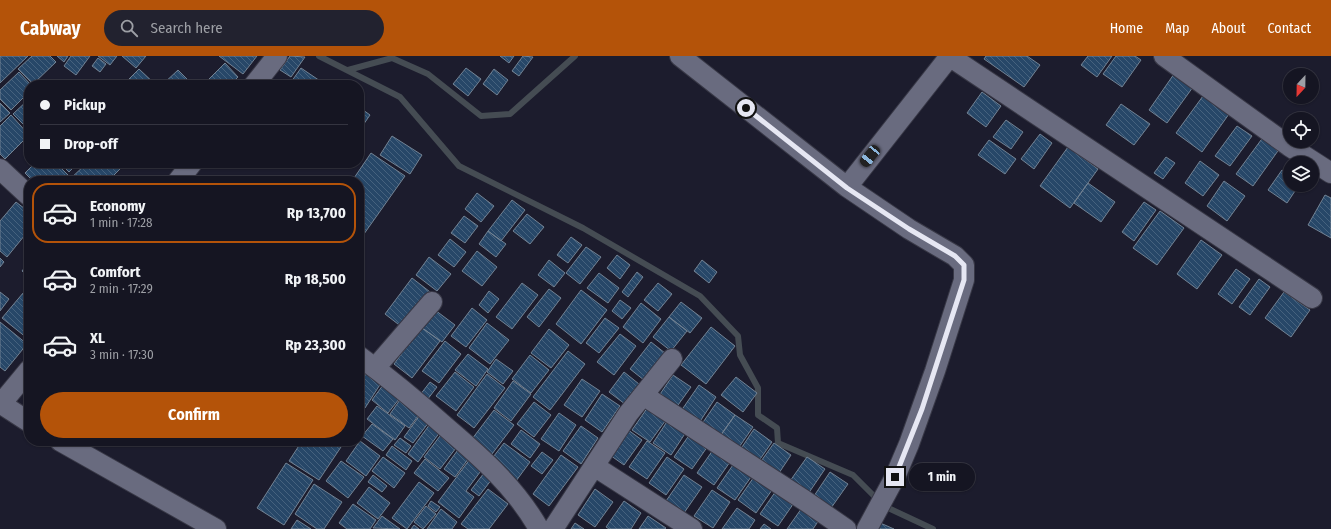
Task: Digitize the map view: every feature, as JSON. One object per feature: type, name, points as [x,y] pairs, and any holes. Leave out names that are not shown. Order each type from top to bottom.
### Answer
[{"type":"street","points":[[680,56],[847,188],[909,229],[955,256],[965,268],[964,280],[935,371],[895,477],[867,529]]},
{"type":"street","points":[[847,188],[950,56],[1312,298]]},
{"type":"street","points":[[1164,56],[1289,146],[1331,173]]},
{"type":"street","points":[[258,80],[274,59]]},
{"type":"street","points":[[182,176],[188,168]]},
{"type":"street","points":[[0,169],[24,191]]},
{"type":"street","points":[[375,368],[432,302]]},
{"type":"street","points":[[553,529],[628,414],[672,359]]},
{"type":"street","points":[[364,360],[477,453],[517,495],[539,529]]},
{"type":"street","points":[[24,376],[0,404],[24,419]]},
{"type":"street","points":[[643,395],[846,529]]},
{"type":"street","points":[[69,446],[216,529]]},
{"type":"street","points":[[594,466],[692,529]]},
{"type":"building","points":[[0,56],[28,56],[0,83]]},
{"type":"building","points":[[32,56],[50,56],[56,62],[37,80],[29,80],[18,69]]},
{"type":"building","points":[[57,56],[68,56],[64,62]]},
{"type":"building","points":[[71,56],[90,56],[76,75],[64,66]]},
{"type":"building","points":[[98,56],[117,56],[110,65]]},
{"type":"building","points":[[122,56],[146,56],[136,68]]},
{"type":"building","points":[[219,56],[257,56],[243,74]]},
{"type":"building","points":[[290,56],[305,57],[291,77],[280,70]]},
{"type":"building","points":[[500,56],[514,56],[509,63]]},
{"type":"building","points":[[523,56],[533,57],[519,76],[512,71]]},
{"type":"building","points":[[986,56],[1027,56],[1040,65],[1024,87],[984,59]]},
{"type":"building","points":[[1088,56],[1112,56],[1097,77],[1081,65]]},
{"type":"building","points":[[1116,56],[1135,56],[1141,60],[1122,87],[1103,74]]},
{"type":"building","points":[[98,58],[106,64],[100,72],[92,66]]},
{"type":"building","points":[[225,63],[238,77],[235,80],[208,80]]},
{"type":"building","points":[[301,68],[319,80],[293,80]]},
{"type":"building","points":[[466,68],[481,79],[468,96],[453,84]]},
{"type":"building","points":[[139,69],[151,80],[128,80]]},
{"type":"building","points":[[494,69],[508,80],[497,95],[483,84]]},
{"type":"building","points":[[178,70],[188,80],[167,80]]},
{"type":"building","points":[[19,72],[26,80],[24,80],[24,97],[11,110],[0,99],[0,90]]},
{"type":"building","points":[[1174,74],[1193,87],[1167,123],[1149,110]]},
{"type":"building","points":[[982,92],[1001,106],[986,127],[967,113]]},
{"type":"building","points":[[1203,96],[1229,114],[1202,152],[1176,133]]},
{"type":"building","points":[[0,103],[10,113],[0,122]]},
{"type":"building","points":[[24,104],[24,125],[13,114]]},
{"type":"building","points":[[1121,104],[1150,124],[1134,145],[1106,125]]},
{"type":"building","points":[[364,111],[370,115],[364,124]]},
{"type":"building","points":[[11,115],[24,129],[24,140],[5,159],[0,154],[0,126]]},
{"type":"building","points":[[1006,120],[1023,132],[1011,149],[993,137]]},
{"type":"building","points":[[1237,126],[1252,136],[1230,166],[1215,156]]},
{"type":"building","points":[[1040,134],[1052,143],[1034,169],[1021,159]]},
{"type":"building","points":[[392,136],[422,155],[410,174],[380,155]]},
{"type":"building","points":[[1264,136],[1280,148],[1253,186],[1236,174]]},
{"type":"building","points":[[989,140],[1016,159],[1005,174],[978,155]]},
{"type":"building","points":[[1068,147],[1098,169],[1070,208],[1040,186]]},
{"type":"building","points":[[371,153],[405,176],[364,234],[364,176],[355,176],[361,168],[364,168],[364,163]]},
{"type":"building","points":[[1166,157],[1175,163],[1163,179],[1154,173]]},
{"type":"building","points":[[1200,161],[1219,175],[1203,196],[1185,183]]},
{"type":"building","points":[[30,168],[61,168],[68,175],[28,176],[25,173]]},
{"type":"building","points":[[65,168],[73,168],[69,172]]},
{"type":"building","points":[[82,168],[121,168],[113,176],[73,176]]},
{"type":"building","points":[[1282,170],[1283,192],[1294,192],[1287,203],[1268,190]]},
{"type":"building","points":[[1224,181],[1245,196],[1227,221],[1207,206]]},
{"type":"building","points":[[1088,183],[1115,202],[1101,222],[1074,203]]},
{"type":"building","points":[[477,193],[494,206],[481,222],[465,209]]},
{"type":"building","points":[[1325,195],[1331,198],[1331,238],[1308,225]]},
{"type":"building","points":[[512,200],[525,210],[501,241],[488,231]]},
{"type":"building","points":[[16,202],[24,208],[24,236],[7,257],[0,251],[0,221]]},
{"type":"building","points":[[1144,202],[1156,210],[1134,241],[1122,232]]},
{"type":"building","points":[[1160,211],[1184,228],[1157,265],[1133,248]]},
{"type":"building","points":[[527,214],[544,227],[530,244],[513,231]]},
{"type":"building","points":[[464,216],[478,226],[465,243],[451,233]]},
{"type":"building","points":[[488,231],[506,244],[496,257],[479,244]]},
{"type":"building","points":[[571,237],[582,245],[568,263],[557,255]]},
{"type":"building","points":[[450,239],[466,252],[454,267],[438,255]]},
{"type":"building","points":[[1201,240],[1222,255],[1197,289],[1177,274]]},
{"type":"building","points":[[586,247],[601,257],[580,284],[566,273]]},
{"type":"building","points":[[477,251],[497,267],[482,286],[462,271]]},
{"type":"building","points":[[617,255],[630,265],[620,279],[607,268]]},
{"type":"building","points":[[429,257],[451,274],[437,291],[416,275]]},
{"type":"building","points":[[0,258],[4,262],[0,267]]},
{"type":"building","points":[[549,260],[565,273],[554,287],[538,275]]},
{"type":"building","points":[[702,260],[717,272],[709,283],[694,271]]},
{"type":"building","points":[[1236,269],[1250,279],[1232,304],[1218,294]]},
{"type":"building","points":[[637,272],[643,277],[628,297],[622,292]]},
{"type":"building","points":[[599,273],[619,288],[608,303],[587,288]]},
{"type":"building","points":[[412,278],[434,295],[407,331],[385,314]]},
{"type":"building","points":[[1259,279],[1270,287],[1250,315],[1239,307]]},
{"type":"building","points":[[522,283],[538,295],[512,329],[496,317]]},
{"type":"building","points":[[658,283],[672,294],[658,311],[644,300]]},
{"type":"building","points":[[549,289],[561,298],[539,327],[527,317]]},
{"type":"building","points":[[581,290],[607,310],[581,344],[556,324]]},
{"type":"building","points":[[489,291],[499,299],[488,313],[479,305]]},
{"type":"building","points":[[0,292],[9,299],[0,311]]},
{"type":"building","points":[[24,292],[24,336],[2,318]]},
{"type":"building","points":[[1284,292],[1310,310],[1291,337],[1265,318]]},
{"type":"building","points":[[620,300],[631,308],[622,319],[612,311]]},
{"type":"building","points":[[681,302],[702,318],[690,333],[669,317]]},
{"type":"building","points":[[641,303],[661,319],[643,343],[623,327]]},
{"type":"building","points":[[431,307],[455,325],[442,342],[418,325]]},
{"type":"building","points":[[472,308],[487,320],[466,347],[451,336]]},
{"type":"building","points":[[669,317],[687,331],[671,351],[653,337]]},
{"type":"building","points":[[605,318],[619,328],[599,353],[586,343]]},
{"type":"building","points":[[0,322],[24,342],[24,348],[5,371],[0,367]]},
{"type":"building","points":[[487,323],[509,340],[490,364],[469,348]]},
{"type":"building","points":[[421,327],[440,341],[412,378],[394,364]]},
{"type":"building","points":[[711,327],[735,346],[706,384],[681,365]]},
{"type":"building","points":[[549,329],[569,345],[551,368],[531,353]]},
{"type":"building","points":[[620,334],[636,346],[614,375],[597,362]]},
{"type":"building","points":[[445,341],[461,354],[439,383],[422,371]]},
{"type":"building","points":[[651,342],[670,357],[649,384],[630,369]]},
{"type":"building","points":[[568,351],[585,364],[550,410],[533,397]]},
{"type":"building","points":[[468,354],[488,369],[476,386],[455,370]]},
{"type":"building","points":[[530,355],[549,370],[531,393],[512,379]]},
{"type":"building","points":[[496,359],[513,371],[503,384],[487,372]]},
{"type":"building","points":[[368,371],[383,380],[365,408],[364,407],[364,377]]},
{"type":"building","points":[[455,372],[474,387],[456,411],[436,396]]},
{"type":"building","points":[[624,372],[639,384],[625,404],[609,392]]},
{"type":"building","points":[[487,374],[505,388],[474,428],[457,415]]},
{"type":"building","points":[[673,375],[691,387],[673,412],[656,400]]},
{"type":"building","points":[[736,377],[757,393],[743,412],[721,395]]},
{"type":"building","points":[[582,379],[600,391],[582,417],[564,405]]},
{"type":"building","points":[[386,381],[403,394],[388,413],[372,400]]},
{"type":"building","points":[[513,381],[531,394],[511,421],[494,408]]},
{"type":"building","points":[[430,382],[437,387],[427,400],[420,395]]},
{"type":"building","points":[[699,385],[716,397],[699,423],[681,411]]},
{"type":"building","points":[[602,394],[620,406],[602,432],[585,420]]},
{"type":"building","points":[[402,397],[421,412],[409,428],[390,414]]},
{"type":"building","points":[[534,402],[551,415],[534,437],[517,424]]},
{"type":"building","points":[[717,402],[735,415],[717,440],[699,428]]},
{"type":"building","points":[[650,404],[668,417],[650,442],[632,430]]},
{"type":"building","points":[[377,406],[405,426],[395,440],[367,419]]},
{"type":"building","points":[[494,410],[514,425],[492,454],[472,439]]},
{"type":"building","points":[[559,413],[576,425],[559,451],[541,439]]},
{"type":"building","points":[[420,415],[429,422],[413,443],[404,437]]},
{"type":"building","points":[[735,415],[753,427],[735,453],[717,441]]},
{"type":"building","points":[[670,417],[688,429],[671,455],[653,443]]},
{"type":"building","points":[[372,424],[393,439],[383,451],[364,437],[364,434]]},
{"type":"building","points":[[430,424],[440,432],[418,462],[408,454]]},
{"type":"building","points":[[581,426],[598,438],[581,464],[563,451]]},
{"type":"building","points":[[624,427],[642,440],[624,465],[607,453]]},
{"type":"building","points":[[754,429],[772,442],[756,465],[738,453]]},
{"type":"building","points":[[521,430],[540,444],[530,458],[511,444]]},
{"type":"building","points":[[692,431],[710,443],[692,469],[674,457]]},
{"type":"building","points":[[443,432],[459,444],[440,469],[424,457]]},
{"type":"building","points":[[400,438],[411,446],[406,453],[394,445]]},
{"type":"building","points":[[647,441],[665,453],[647,479],[629,467]]},
{"type":"building","points":[[504,443],[530,462],[516,481],[490,461]]},
{"type":"building","points":[[774,443],[791,455],[777,476],[759,464]]},
{"type":"building","points":[[364,444],[380,456],[366,476],[346,461],[356,446],[364,446]]},
{"type":"building","points":[[299,446],[342,446],[319,480],[289,461]]},
{"type":"building","points":[[392,446],[412,461],[406,470],[386,455]]},
{"type":"building","points":[[460,447],[471,455],[455,477],[444,469]]},
{"type":"building","points":[[715,447],[732,459],[714,485],[697,473]]},
{"type":"building","points":[[542,452],[553,460],[542,474],[531,466]]},
{"type":"building","points":[[561,455],[578,467],[549,506],[533,494]]},
{"type":"building","points":[[383,457],[405,473],[394,488],[372,471]]},
{"type":"building","points":[[667,457],[684,469],[666,495],[649,483]]},
{"type":"building","points":[[807,457],[825,469],[808,494],[790,481]]},
{"type":"building","points":[[425,459],[449,478],[438,491],[414,473]]},
{"type":"building","points":[[470,459],[483,468],[466,491],[474,497],[459,518],[438,502]]},
{"type":"building","points":[[341,461],[364,477],[348,498],[326,481]]},
{"type":"building","points":[[735,462],[753,474],[735,500],[717,488]]},
{"type":"building","points":[[286,463],[313,480],[284,525],[257,508]]},
{"type":"building","points":[[830,472],[848,484],[831,508],[814,496]]},
{"type":"building","points":[[484,473],[492,479],[479,496],[471,490]]},
{"type":"building","points":[[756,474],[774,487],[756,513],[738,500]]},
{"type":"building","points":[[373,475],[387,486],[382,492],[368,482]]},
{"type":"building","points":[[684,475],[702,487],[684,513],[666,501]]},
{"type":"building","points":[[419,482],[434,493],[407,529],[392,518]]},
{"type":"building","points":[[314,484],[342,502],[324,529],[317,529],[295,514]]},
{"type":"building","points":[[369,487],[390,503],[378,519],[357,503]]},
{"type":"building","points":[[778,488],[796,500],[778,526],[760,514]]},
{"type":"building","points":[[488,489],[508,504],[489,529],[468,529],[461,524]]},
{"type":"building","points":[[595,489],[613,502],[595,527],[578,515]]},
{"type":"building","points":[[712,490],[730,502],[713,528],[694,516]]},
{"type":"building","points":[[431,501],[440,507],[436,512],[428,506]]},
{"type":"building","points":[[624,501],[641,513],[631,529],[609,529],[606,527]]},
{"type":"building","points":[[353,504],[376,520],[370,529],[347,529],[339,523]]},
{"type":"building","points":[[804,505],[821,517],[813,529],[787,529]]},
{"type":"building","points":[[426,506],[436,514],[423,529],[414,522]]},
{"type":"building","points":[[737,508],[755,520],[749,529],[722,529]]},
{"type":"building","points":[[441,509],[457,522],[452,529],[427,529]]},
{"type":"building","points":[[382,516],[400,529],[373,528]]},
{"type":"building","points":[[648,516],[666,528],[639,529]]},
{"type":"building","points":[[297,520],[311,529],[291,529]]},
{"type":"building","points":[[878,522],[894,529],[875,529]]},
{"type":"building","points":[[575,523],[584,529],[571,529]]},
{"type":"building","points":[[764,524],[771,529],[760,529]]},
{"type":"building","points":[[414,525],[419,529],[411,529]]},
{"type":"waterway","points":[[319,56],[400,97],[459,166],[583,228],[700,296],[738,336],[740,355],[758,388],[758,415],[777,428],[778,443],[853,475],[884,506],[933,529]]},
{"type":"waterway","points":[[348,70],[392,58],[428,74],[481,116],[510,114],[575,56]]},
{"type":"route","points":[[746,108],[847,188],[909,229],[955,256],[964,265],[964,280],[935,371],[922,409],[895,477]]}]
